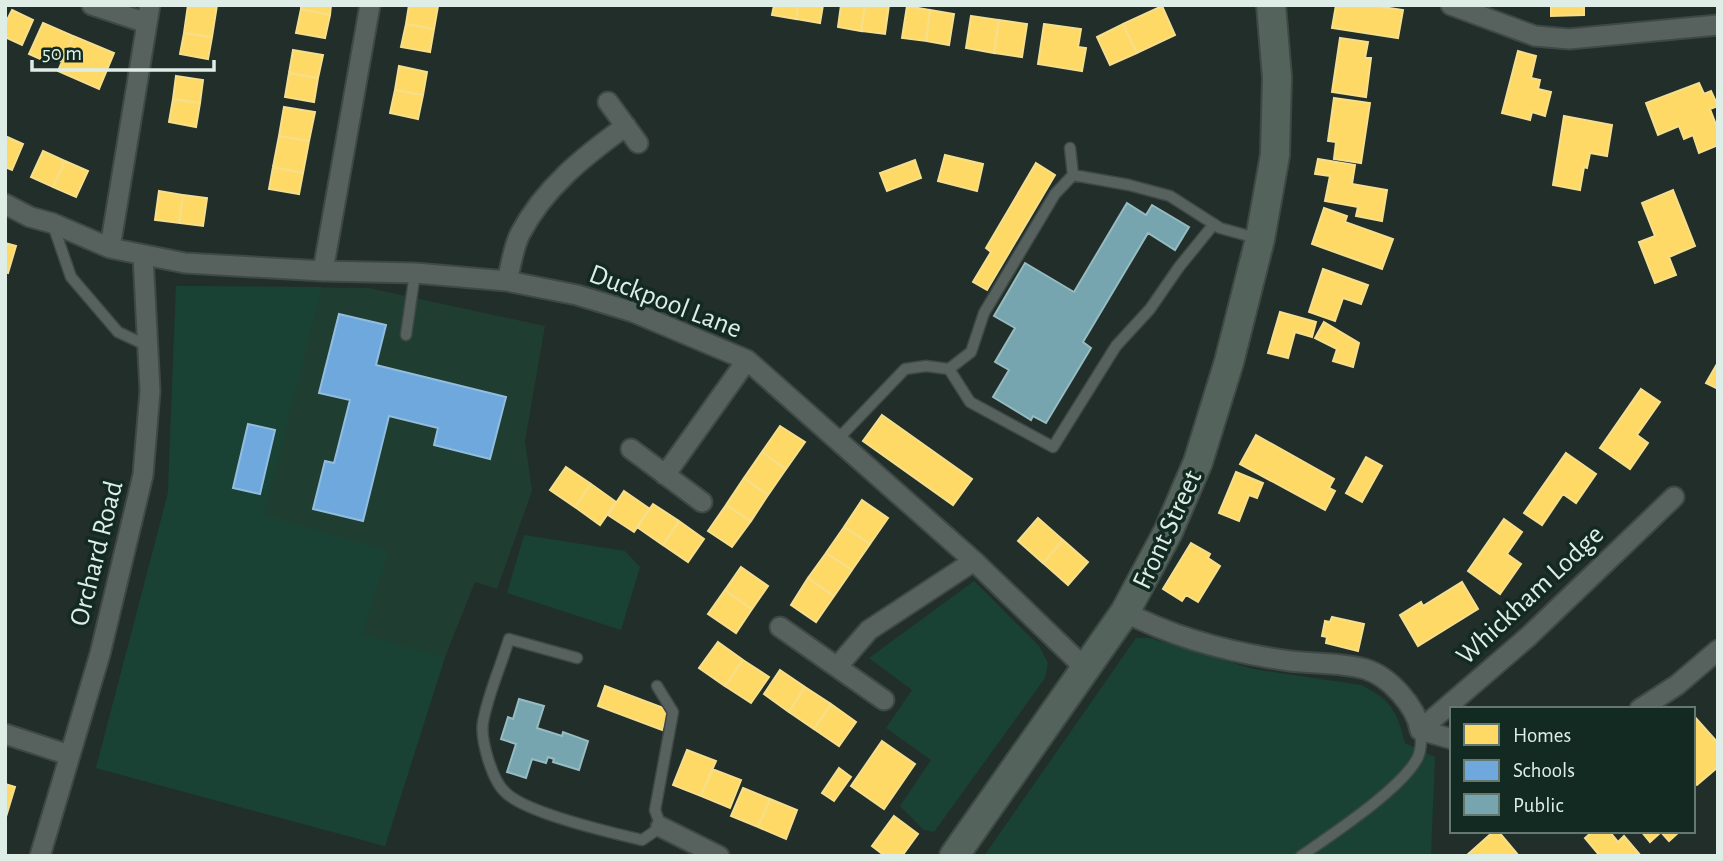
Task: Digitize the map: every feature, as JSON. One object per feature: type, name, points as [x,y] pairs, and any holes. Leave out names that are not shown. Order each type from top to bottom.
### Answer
[{"type":"main road","name":"Front Street","points":[[954,856],[1125,612],[1168,532],[1198,462],[1229,362],[1260,239],[1275,155],[1278,77],[1271,5]]},
{"type":"street","points":[[92,5],[148,14],[110,248]]},
{"type":"street","points":[[323,271],[370,5]]},
{"type":"street","points":[[1451,5],[1535,36],[1569,38],[1718,25]]},
{"type":"street","points":[[608,102],[638,143]]},
{"type":"street","points":[[507,281],[519,236],[544,197],[584,156],[626,126]]},
{"type":"street","name":"Duckpool Lane","points":[[5,204],[30,217],[52,223],[110,248],[184,263],[415,273],[507,281],[577,295],[633,312],[747,360],[974,561],[1086,669]]},
{"type":"street","name":"Orchard Road","points":[[40,856],[100,654],[143,475],[150,391],[143,255]]},
{"type":"street","points":[[665,475],[747,360]]},
{"type":"street","points":[[631,449],[702,502]]},
{"type":"street","name":"Whickham Lodge","points":[[1420,730],[1529,636],[1674,497]]},
{"type":"street","points":[[837,667],[870,629],[974,561]]},
{"type":"street","points":[[1125,612],[1156,628],[1202,644],[1290,661],[1340,664],[1367,669],[1403,695],[1415,711],[1420,730],[1450,738]]},
{"type":"street","points":[[780,627],[884,700]]},
{"type":"street","points":[[1643,707],[1677,685],[1718,650]]},
{"type":"street","points":[[5,734],[69,755]]},
{"type":"street","points":[[661,827],[707,853]]},
{"type":"lane","points":[[837,440],[905,369],[926,366],[949,369],[971,352],[984,313],[1055,194],[1073,175],[1070,148]]},
{"type":"lane","points":[[1073,175],[1170,196],[1213,224],[1260,239]]},
{"type":"lane","points":[[52,223],[71,277],[118,332],[148,346]]},
{"type":"lane","points":[[949,369],[970,402],[1053,447],[1116,346],[1150,309],[1213,224]]},
{"type":"lane","points":[[406,335],[415,273]]},
{"type":"lane","points":[[577,658],[509,639],[483,723],[485,754],[505,792],[530,808],[642,840],[661,827],[655,810],[673,712],[657,686]]},
{"type":"lane","points":[[1301,856],[1350,822],[1411,768],[1421,748],[1420,730]]},
{"type":"shaded area","points":[[176,286],[369,288],[545,326],[525,441],[532,491],[497,589],[475,582],[445,657],[385,846],[96,768],[168,493]]},
{"type":"shaded area","points":[[176,286],[322,287],[264,514],[388,551],[363,634],[445,657],[385,846],[96,768],[168,493]]},
{"type":"shaded area","points":[[524,535],[625,551],[640,567],[621,630],[507,593]]},
{"type":"shaded area","points":[[974,581],[1039,646],[1048,663],[1045,678],[934,832],[924,830],[900,806],[931,760],[886,728],[912,690],[869,658]]},
{"type":"shaded area","points":[[1136,638],[1150,638],[1253,669],[1361,685],[1379,696],[1395,715],[1405,743],[1435,757],[1431,856],[984,856]]},
{"type":"building: Homes","points":[[188,5],[217,5],[212,37],[184,33]]},
{"type":"building: Homes","points":[[301,5],[331,5],[330,15],[301,9]]},
{"type":"building: Homes","points":[[409,5],[438,6],[434,29],[406,24]]},
{"type":"building: Homes","points":[[774,5],[798,5],[796,19],[772,15]]},
{"type":"building: Homes","points":[[798,5],[823,5],[820,23],[796,19]]},
{"type":"building: Homes","points":[[841,5],[865,5],[861,31],[838,27]]},
{"type":"building: Homes","points":[[865,5],[889,5],[885,34],[861,31]]},
{"type":"building: Homes","points":[[1336,5],[1370,5],[1403,10],[1398,38],[1332,28]]},
{"type":"building: Homes","points":[[1551,5],[1584,5],[1584,15],[1551,16]]},
{"type":"building: Homes","points":[[907,6],[930,10],[926,41],[902,38]]},
{"type":"building: Homes","points":[[1162,6],[1175,35],[1137,53],[1123,24]]},
{"type":"building: Homes","points":[[301,9],[330,15],[325,38],[296,33]]},
{"type":"building: Homes","points":[[12,10],[33,20],[22,45],[5,37],[5,24]]},
{"type":"building: Homes","points":[[930,10],[954,14],[949,45],[926,41]]},
{"type":"building: Homes","points":[[971,16],[999,20],[994,53],[966,48]]},
{"type":"building: Homes","points":[[999,20],[1027,24],[1022,57],[994,53]]},
{"type":"building: Homes","points":[[43,23],[73,36],[62,62],[42,54],[40,59],[29,54]]},
{"type":"building: Homes","points":[[406,24],[434,29],[430,52],[401,47]]},
{"type":"building: Homes","points":[[1044,24],[1081,29],[1078,47],[1086,48],[1082,71],[1038,64]]},
{"type":"building: Homes","points":[[1123,24],[1137,53],[1110,65],[1097,37]]},
{"type":"building: Homes","points":[[184,33],[212,37],[208,59],[180,54]]},
{"type":"building: Homes","points":[[73,36],[114,53],[99,89],[58,71]]},
{"type":"building: Homes","points":[[1340,38],[1368,42],[1365,58],[1371,58],[1366,97],[1332,92]]},
{"type":"building: Homes","points":[[293,50],[323,55],[318,78],[289,73]]},
{"type":"building: Homes","points":[[1518,51],[1536,56],[1531,78],[1540,80],[1538,89],[1551,92],[1545,116],[1532,112],[1530,120],[1502,113]]},
{"type":"building: Homes","points":[[399,66],[427,72],[423,95],[395,90]]},
{"type":"building: Homes","points":[[289,73],[318,78],[314,102],[285,97]]},
{"type":"building: Homes","points":[[176,76],[203,80],[200,103],[173,99]]},
{"type":"building: Homes","points":[[1699,83],[1704,94],[1711,91],[1718,106],[1710,109],[1718,130],[1718,145],[1699,153],[1693,135],[1684,139],[1679,126],[1658,135],[1646,103]]},
{"type":"building: Homes","points":[[395,90],[423,95],[418,119],[390,113]]},
{"type":"building: Homes","points":[[1334,98],[1370,103],[1361,163],[1334,159],[1336,142],[1328,141]]},
{"type":"building: Homes","points":[[173,99],[200,103],[196,127],[169,122]]},
{"type":"building: Homes","points":[[284,107],[315,112],[309,141],[279,136]]},
{"type":"building: Homes","points":[[1564,116],[1612,125],[1607,156],[1590,153],[1587,168],[1584,167],[1580,190],[1553,185]]},
{"type":"building: Homes","points":[[5,136],[23,144],[12,170],[5,167]]},
{"type":"building: Homes","points":[[279,136],[309,141],[303,173],[273,167]]},
{"type":"building: Homes","points":[[43,151],[65,161],[53,187],[31,177]]},
{"type":"building: Homes","points":[[945,155],[983,164],[977,191],[938,181]]},
{"type":"building: Homes","points":[[1318,159],[1355,165],[1352,184],[1387,190],[1382,221],[1356,216],[1358,207],[1325,201],[1330,176],[1315,174]]},
{"type":"building: Homes","points":[[915,160],[921,178],[887,191],[880,173]]},
{"type":"building: Homes","points":[[65,161],[88,171],[76,197],[53,187]]},
{"type":"building: Homes","points":[[1036,163],[1055,175],[987,290],[973,282],[991,252],[986,248]]},
{"type":"building: Homes","points":[[273,167],[303,173],[299,194],[269,189]]},
{"type":"building: Homes","points":[[1673,190],[1695,246],[1669,257],[1676,275],[1655,283],[1639,242],[1655,236],[1642,203]]},
{"type":"building: Homes","points":[[159,191],[183,195],[179,223],[155,220]]},
{"type":"building: Homes","points":[[183,195],[207,198],[203,226],[179,223]]},
{"type":"building: Homes","points":[[1324,208],[1347,216],[1345,222],[1393,239],[1382,269],[1312,244]]},
{"type":"building: Homes","points":[[5,243],[16,246],[8,273],[5,272]]},
{"type":"building: Homes","points":[[1323,269],[1368,285],[1361,304],[1343,298],[1335,321],[1309,312]]},
{"type":"building: Homes","points":[[1280,312],[1316,322],[1312,337],[1295,332],[1288,358],[1268,353]]},
{"type":"building: Homes","points":[[1324,322],[1359,343],[1353,367],[1333,361],[1337,349],[1315,338]]},
{"type":"building: Homes","points":[[1718,365],[1718,389],[1706,383]]},
{"type":"building: Homes","points":[[1641,389],[1660,402],[1637,435],[1648,443],[1630,469],[1600,448]]},
{"type":"building: Homes","points":[[882,415],[972,479],[953,505],[863,441]]},
{"type":"building: Homes","points":[[780,426],[805,442],[786,469],[762,452]]},
{"type":"building: Homes","points":[[1256,435],[1334,479],[1329,488],[1335,491],[1325,510],[1240,464]]},
{"type":"building: Homes","points":[[762,452],[786,469],[768,495],[744,478]]},
{"type":"building: Homes","points":[[1566,453],[1596,474],[1576,503],[1563,494],[1542,525],[1524,513]]},
{"type":"building: Homes","points":[[1366,457],[1382,466],[1362,502],[1346,493]]},
{"type":"building: Homes","points":[[566,467],[591,484],[575,507],[550,490]]},
{"type":"building: Homes","points":[[1236,472],[1263,483],[1257,498],[1249,495],[1239,521],[1219,513]]},
{"type":"building: Homes","points":[[744,478],[768,495],[751,521],[726,505]]},
{"type":"building: Homes","points":[[591,484],[616,502],[600,525],[575,507]]},
{"type":"building: Homes","points":[[624,491],[650,509],[634,532],[608,515]]},
{"type":"building: Homes","points":[[862,500],[888,518],[870,544],[844,527]]},
{"type":"building: Homes","points":[[653,504],[679,521],[663,545],[637,527]]},
{"type":"building: Homes","points":[[726,505],[751,521],[732,547],[708,531]]},
{"type":"building: Homes","points":[[1038,518],[1063,540],[1043,563],[1018,541]]},
{"type":"building: Homes","points":[[1504,519],[1522,532],[1507,554],[1521,564],[1500,594],[1468,571]]},
{"type":"building: Homes","points":[[679,521],[704,539],[688,562],[663,545]]},
{"type":"building: Homes","points":[[844,527],[870,544],[852,570],[826,553]]},
{"type":"building: Homes","points":[[1063,540],[1088,562],[1068,585],[1043,563]]},
{"type":"building: Homes","points":[[1191,543],[1210,554],[1208,558],[1220,566],[1198,602],[1186,595],[1182,601],[1163,589]]},
{"type":"building: Homes","points":[[826,553],[852,570],[834,596],[808,578]]},
{"type":"building: Homes","points":[[741,567],[768,586],[752,609],[725,590]]},
{"type":"building: Homes","points":[[808,578],[834,596],[816,622],[791,605]]},
{"type":"building: Homes","points":[[1462,582],[1478,609],[1418,646],[1400,615],[1421,602],[1423,606]]},
{"type":"building: Homes","points":[[725,590],[752,609],[736,633],[708,614]]},
{"type":"building: Homes","points":[[1332,617],[1364,624],[1358,651],[1326,643],[1327,637],[1322,636],[1325,621],[1330,622]]},
{"type":"building: Homes","points":[[718,642],[743,660],[725,686],[699,668]]},
{"type":"building: Homes","points":[[743,660],[769,677],[751,703],[725,686]]},
{"type":"building: Homes","points":[[780,670],[805,687],[789,712],[764,694]]},
{"type":"building: Homes","points":[[605,686],[669,710],[662,730],[598,706]]},
{"type":"building: Homes","points":[[805,687],[831,704],[814,729],[789,712]]},
{"type":"building: Homes","points":[[831,704],[856,722],[839,746],[814,729]]},
{"type":"building: Homes","points":[[1695,717],[1718,743],[1718,767],[1697,785]]},
{"type":"building: Homes","points":[[882,741],[915,764],[884,809],[851,786]]},
{"type":"building: Homes","points":[[687,750],[716,761],[701,796],[673,785]]},
{"type":"building: Homes","points":[[839,768],[851,777],[834,801],[822,793]]},
{"type":"building: Homes","points":[[712,769],[741,780],[730,808],[701,796]]},
{"type":"building: Homes","points":[[5,784],[15,787],[5,820]]},
{"type":"building: Homes","points":[[743,788],[770,799],[758,827],[731,816]]},
{"type":"building: Homes","points":[[770,799],[797,810],[786,839],[758,827]]},
{"type":"building: Homes","points":[[894,816],[918,834],[902,856],[885,856],[872,846]]},
{"type":"building: Homes","points":[[1492,833],[1500,833],[1519,856],[1466,856]]},
{"type":"building: Homes","points":[[1591,833],[1611,833],[1618,842],[1624,836],[1641,856],[1600,856],[1585,838]]},
{"type":"building: Homes","points":[[1643,833],[1660,833],[1650,842]]},
{"type":"building: Homes","points":[[1662,833],[1678,833],[1669,841]]},
{"type":"building: Schools","points":[[339,314],[386,325],[376,365],[506,397],[490,459],[434,445],[438,428],[389,416],[363,521],[313,509],[325,461],[334,463],[350,400],[319,393]]},
{"type":"building: Schools","points":[[248,424],[275,430],[260,494],[233,488]]},
{"type":"building: Public","points":[[1127,203],[1146,215],[1152,205],[1189,227],[1175,250],[1148,233],[1083,342],[1091,348],[1046,423],[1033,416],[1031,420],[993,397],[1009,370],[995,362],[1015,328],[994,316],[1025,263],[1074,292]]},
{"type":"building: Public","points":[[519,699],[544,706],[537,728],[562,736],[563,732],[588,741],[579,770],[553,762],[554,759],[548,757],[546,763],[532,759],[526,778],[507,772],[516,744],[501,739],[508,717],[513,719]]}]
